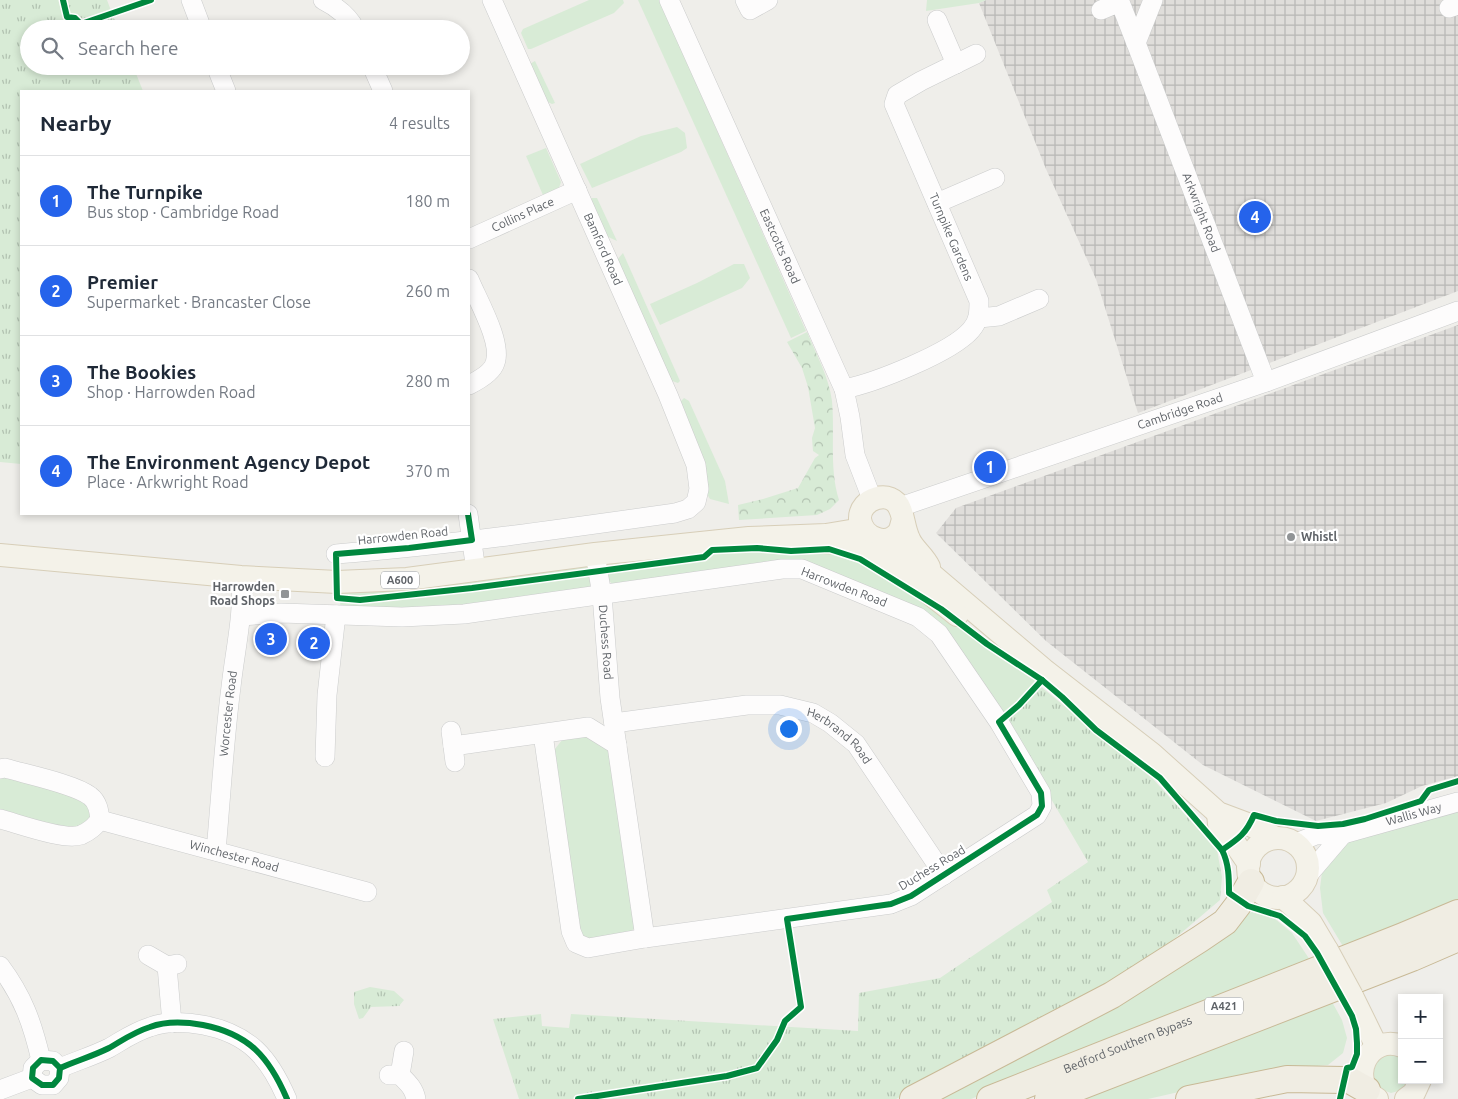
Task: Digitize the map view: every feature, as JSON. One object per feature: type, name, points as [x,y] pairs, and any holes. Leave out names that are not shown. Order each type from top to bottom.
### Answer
[{"type":"highway","points":[[913,1099],[1112,995],[1200,939],[1225,922],[1238,905],[1250,873]]},
{"type":"highway","name":"Bedford Southern Bypass","points":[[990,1099],[1403,936],[1458,912]]},
{"type":"highway","name":"Bedford Southern Bypass","points":[[1048,1099],[1412,958],[1458,938]]},
{"type":"highway","points":[[1189,1099],[1287,1079],[1351,1081],[1364,1096]]},
{"type":"main road","points":[[862,529],[860,518],[864,506],[872,499],[882,497],[893,500],[901,513],[909,539],[928,563],[932,575]]},
{"type":"main road","points":[[884,540],[894,536],[900,530],[901,513]]},
{"type":"main road","name":"A600","points":[[0,555],[241,577],[337,582],[407,579],[595,554],[750,538],[826,535],[862,529],[872,538],[884,540],[911,563],[932,575],[1023,653],[1152,754],[1218,813],[1286,841]]},
{"type":"main road","name":"A600","points":[[798,537],[811,542],[840,543],[870,554],[927,592],[1001,649],[1023,653]]},
{"type":"main road","points":[[1218,813],[1219,824],[1234,842],[1250,873],[1256,890],[1274,898],[1284,898],[1305,883],[1308,875]]},
{"type":"main road","points":[[1250,873],[1258,847],[1263,843],[1286,841],[1304,850],[1307,858],[1311,923]]},
{"type":"main road","points":[[1284,898],[1311,923],[1378,1047]]},
{"type":"main road","points":[[1364,1096],[1362,1076],[1364,1061],[1378,1047],[1387,1044],[1398,1045]]},
{"type":"main road","points":[[1406,1099],[1414,1093],[1418,1084]]},
{"type":"street","points":[[191,0],[199,20]]},
{"type":"street","points":[[323,0],[335,6],[350,20]]},
{"type":"street","name":"Bamford Road","points":[[492,0],[668,395],[696,465],[699,489],[696,502]]},
{"type":"street","name":"Eastcotts Road","points":[[669,0],[844,389],[850,417],[854,455],[872,499]]},
{"type":"street","points":[[746,0],[750,10],[768,0]]},
{"type":"street","points":[[1136,43],[1153,0]]},
{"type":"street","name":"Arkwright Road","points":[[1101,10],[1120,2],[1266,382]]},
{"type":"street","points":[[937,20],[956,64]]},
{"type":"street","name":"Turnpike Gardens","points":[[976,54],[921,81],[898,95],[894,104],[979,301],[979,318]]},
{"type":"street","points":[[220,75],[226,90]]},
{"type":"street","points":[[376,75],[383,90]]},
{"type":"street","points":[[937,203],[995,178]]},
{"type":"street","name":"Collins Place","points":[[470,239],[577,190]]},
{"type":"street","points":[[470,281],[493,334],[497,352],[495,364],[477,381],[470,384]]},
{"type":"street","points":[[844,389],[864,385],[919,362],[956,343],[971,330],[979,318],[999,316],[1039,299]]},
{"type":"street","name":"Cambridge Road","points":[[901,513],[1458,311]]},
{"type":"street","name":"Harrowden Road","points":[[336,554],[409,548],[675,513],[688,509],[696,502]]},
{"type":"street","points":[[468,515],[476,571]]},
{"type":"street","name":"Duchess Road","points":[[595,554],[602,595],[610,698],[645,938]]},
{"type":"street","name":"Harrowden Road","points":[[241,616],[281,613],[402,617],[464,614],[782,569],[802,569],[918,617],[939,634],[999,722],[1041,793],[1042,806]]},
{"type":"street","name":"Worcester Road","points":[[216,851],[230,688],[241,616],[241,577]]},
{"type":"street","points":[[325,757],[327,695],[336,615]]},
{"type":"street","points":[[588,727],[610,698]]},
{"type":"street","name":"Herbrand Road","points":[[614,723],[747,705],[780,705],[813,713],[830,723],[856,744],[944,875]]},
{"type":"street","points":[[453,746],[588,727],[617,745]]},
{"type":"street","name":"Duchess Road","points":[[543,734],[571,931],[576,943],[588,948],[645,938],[891,904],[911,896],[944,875],[1036,815],[1042,806]]},
{"type":"street","points":[[0,769],[5,768],[80,789],[92,796],[99,809],[100,820],[92,829],[80,835],[67,836],[0,819]]},
{"type":"street","name":"Wallis Way","points":[[1286,841],[1316,835],[1343,834],[1458,802]]},
{"type":"street","name":"Winchester Road","points":[[100,820],[367,892]]},
{"type":"street","points":[[1308,875],[1343,834]]},
{"type":"street","points":[[148,955],[172,965],[172,1023]]},
{"type":"street","points":[[0,966],[14,985],[27,1011],[41,1060]]},
{"type":"street","points":[[32,1078],[42,1085],[57,1084],[133,1033],[152,1026],[192,1023],[221,1029],[242,1039],[256,1049],[269,1063],[287,1099]]},
{"type":"street","points":[[404,1051],[394,1075],[410,1084],[416,1099]]},
{"type":"street","points":[[32,1078],[33,1068],[41,1060],[53,1061],[57,1084]]},
{"type":"street","points":[[0,1090],[32,1078]]},
{"type":"shaded area","points":[[986,0],[1458,0],[1458,291],[1138,413],[1096,279],[1046,169],[979,3]]},
{"type":"shaded area","points":[[1458,325],[1458,776],[1422,786],[1386,803],[1316,821],[1203,765],[1046,641],[936,533],[956,508]]},
{"type":"green space","points":[[0,0],[107,0],[115,20],[20,20],[20,75],[137,75],[143,90],[20,90],[20,464],[0,462]]},
{"type":"green space","points":[[589,0],[623,0],[624,3],[614,13],[528,49],[521,33],[523,29]]},
{"type":"green space","points":[[638,0],[659,0],[806,331],[791,338]]},
{"type":"green space","points":[[927,0],[986,0],[979,3],[926,11]]},
{"type":"green space","points":[[535,61],[555,103],[552,104],[544,100],[528,65]]},
{"type":"green space","points":[[677,127],[685,133],[687,148],[592,188],[580,164],[641,136]]},
{"type":"green space","points":[[546,148],[561,182],[559,188],[543,195],[526,156]]},
{"type":"green space","points":[[592,198],[597,198],[617,241],[604,235],[588,202]]},
{"type":"green space","points":[[623,253],[680,381],[678,383],[664,375],[617,260]]},
{"type":"green space","points":[[734,264],[744,264],[750,278],[742,288],[660,325],[650,304]]},
{"type":"green space","points":[[807,332],[825,374],[832,401],[834,476],[839,500],[830,509],[817,515],[739,520],[738,505],[798,488],[815,458],[819,455],[813,451],[812,438],[815,428],[808,387],[802,368],[787,342]]},
{"type":"green space","points":[[684,398],[689,401],[725,481],[729,504],[710,499],[707,494],[679,403]]},
{"type":"green space","points":[[702,549],[774,550],[786,552],[829,551],[859,560],[956,623],[987,648],[1037,682],[1018,704],[1002,715],[958,647],[814,566],[613,585],[605,576],[609,566],[618,560]]},
{"type":"green space","points":[[581,565],[587,567],[589,573],[591,581],[589,589],[414,611],[340,608],[341,590]]},
{"type":"green space","points":[[1040,686],[1153,779],[1217,850],[1222,877],[1220,900],[1153,957],[896,1099],[519,1099],[493,1019],[541,1014],[542,1026],[569,1028],[571,1014],[858,1031],[859,993],[940,978],[1052,902],[1047,890],[1088,862],[1006,722]]},
{"type":"green space","points":[[585,732],[613,751],[637,924],[627,938],[589,943],[575,928],[551,754],[566,735]]},
{"type":"green space","points":[[0,775],[76,794],[87,804],[91,818],[77,830],[0,814]]},
{"type":"green space","points":[[1458,811],[1458,901],[1344,948],[1323,913],[1320,888],[1323,864],[1346,843]]},
{"type":"green space","points":[[1252,912],[1274,918],[1292,933],[1310,960],[971,1099],[938,1099],[1239,916]]},
{"type":"green space","points":[[370,987],[394,991],[404,1000],[399,1006],[371,1007],[363,1018],[359,1019],[354,1004],[354,992]]},
{"type":"green space","points":[[1331,1000],[1342,1020],[1347,1038],[1343,1053],[1328,1065],[1275,1070],[1148,1099],[1081,1099]]},
{"type":"green space","points":[[1387,1052],[1398,1053],[1398,1084],[1407,1084],[1402,1090],[1391,1093],[1380,1089],[1372,1080],[1371,1068]]},
{"type":"cycle path","points":[[63,0],[67,17],[77,20]]},
{"type":"cycle path","points":[[93,20],[151,0]]},
{"type":"cycle path","points":[[468,515],[472,540],[409,548],[336,554],[337,598],[360,600],[472,588],[704,557],[712,550],[757,548],[791,551],[829,549],[860,559],[941,609],[987,644],[1042,680],[1096,730],[1160,778],[1222,850],[1229,876],[1229,893],[1248,906],[1280,916],[1305,936],[1317,953],[1352,1016],[1356,1029],[1357,1054],[1352,1067],[1347,1068],[1340,1099]]},
{"type":"cycle path","points":[[578,1099],[727,1076],[757,1068],[777,1040],[785,1021],[801,1007],[787,919],[891,904],[911,896],[1037,815],[1042,806],[1041,793],[999,722],[1019,705],[1042,680]]},
{"type":"cycle path","points":[[1222,850],[1241,836],[1254,815],[1276,821],[1318,826],[1343,824],[1421,801],[1429,790],[1458,781]]},
{"type":"cycle path","points":[[60,1068],[103,1051],[134,1034],[156,1025],[169,1023],[196,1024],[219,1029],[245,1041],[265,1060],[273,1071],[287,1099]]},
{"type":"cycle path","points":[[41,1060],[53,1061],[60,1068],[59,1078],[53,1085],[42,1085],[32,1078],[33,1068],[41,1060]]},
{"type":"place","name":"The Environment Agency Depot","points":[[1255,217]]},
{"type":"place","name":"The Turnpike","points":[[990,467]]},
{"type":"place","name":"Whistl","points":[[1291,537]]},
{"type":"place","name":"Harrowden Road Shops","points":[[285,594]]},
{"type":"place","name":"The Bookies","points":[[271,639]]},
{"type":"place","name":"Premier","points":[[314,643]]}]
